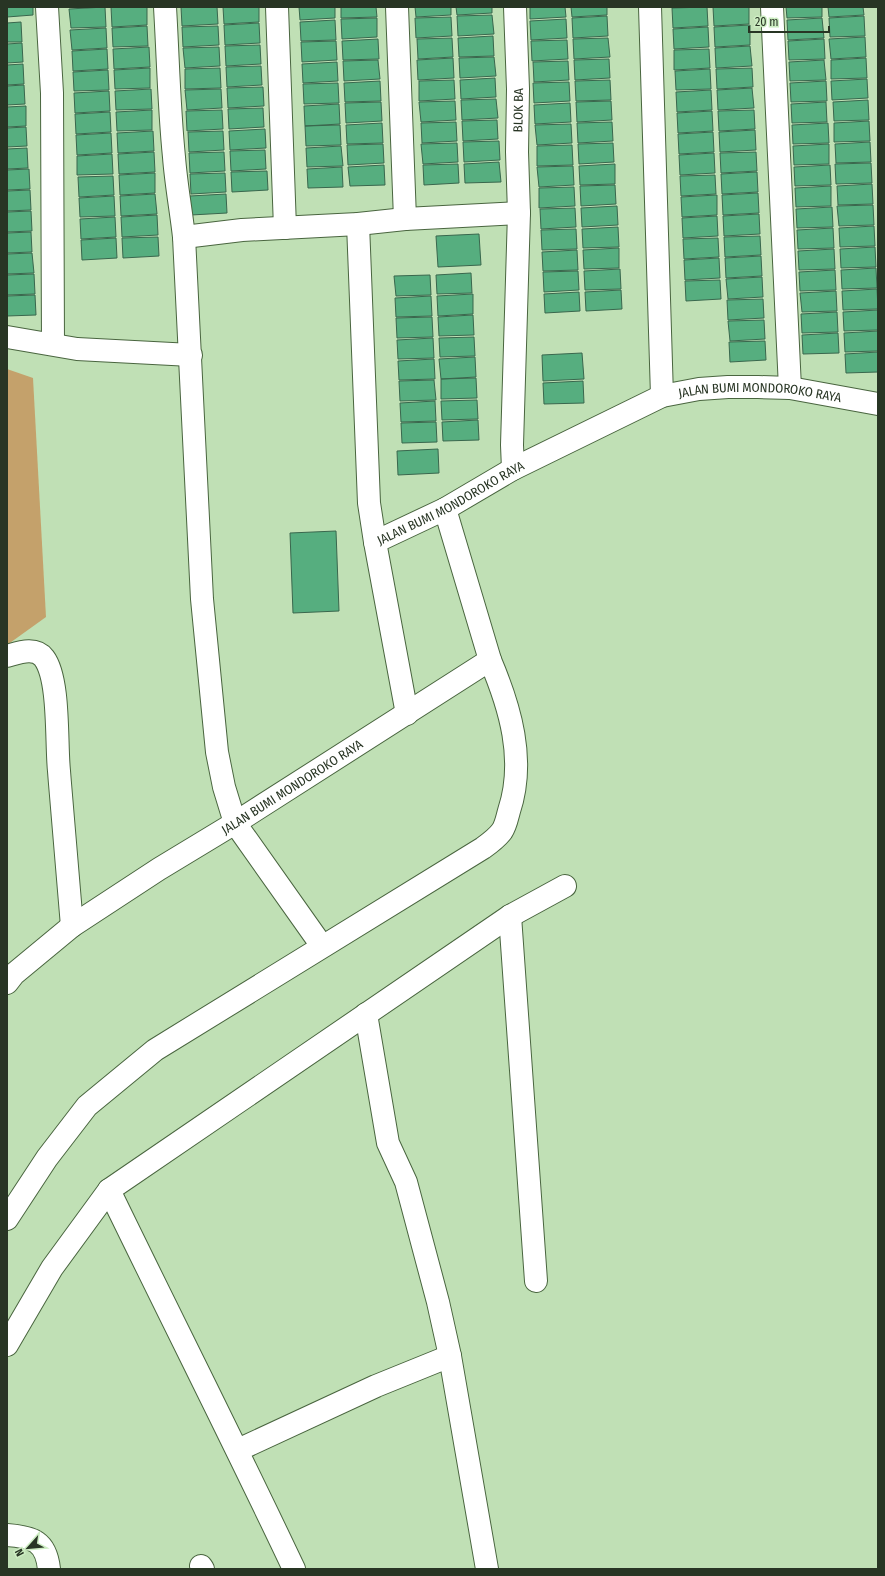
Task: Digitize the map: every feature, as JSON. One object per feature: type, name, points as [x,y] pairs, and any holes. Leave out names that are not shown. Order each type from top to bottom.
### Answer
[{"type":"street","points":[[47,7],[52,93],[53,344]]},
{"type":"street","points":[[165,7],[173,156],[182,210],[184,237],[202,599],[217,752],[224,787],[235,823],[322,946]]},
{"type":"street","points":[[277,7],[285,228]]},
{"type":"street","points":[[397,7],[405,219]]},
{"type":"street","name":"BLOK BA","points":[[513,469],[512,445],[519,213],[517,152],[518,89],[515,7]]},
{"type":"street","points":[[650,7],[662,396]]},
{"type":"street","points":[[772,7],[790,388]]},
{"type":"street","points":[[184,237],[242,230],[519,213]]},
{"type":"street","points":[[358,224],[369,503],[375,542]]},
{"type":"street","points":[[7,337],[77,349],[190,355]]},
{"type":"street","name":"JALAN BUMI MONDOROKO RAYA","points":[[9,974],[72,926],[159,869],[235,823],[407,714],[375,542],[445,509],[513,469],[662,396],[699,389],[728,387],[790,388],[878,404]]},
{"type":"street","points":[[7,1219],[47,1158],[87,1106],[155,1050],[322,946],[484,848],[502,831],[512,803],[516,778],[516,748],[510,715],[499,681],[490,660],[445,509]]},
{"type":"street","points":[[7,656],[26,651],[36,652],[44,658],[52,673],[58,769],[72,926]]},
{"type":"street","points":[[407,714],[490,660]]},
{"type":"street","points":[[7,1345],[52,1268],[109,1190],[510,916],[565,886]]},
{"type":"street","points":[[510,916],[536,1281]]},
{"type":"street","points":[[366,1014],[388,1143],[406,1182],[438,1302],[450,1356],[487,1569]]},
{"type":"street","points":[[109,1190],[177,1331],[238,1450],[294,1569]]},
{"type":"street","points":[[238,1450],[376,1386],[450,1356]]},
{"type":"street","points":[[7,1535],[28,1538],[39,1543],[45,1552],[49,1569]]},
{"type":"shaded area","points":[[7,369],[33,378],[46,617],[7,645]]},
{"type":"building","points":[[7,7],[33,7],[33,15],[7,17]]},
{"type":"building","points":[[105,7],[106,27],[71,28],[69,9]]},
{"type":"building","points":[[111,7],[147,7],[147,25],[112,27]]},
{"type":"building","points":[[181,7],[217,7],[218,24],[182,26]]},
{"type":"building","points":[[223,7],[259,7],[259,22],[224,24]]},
{"type":"building","points":[[299,7],[335,7],[335,18],[300,20]]},
{"type":"building","points":[[341,7],[376,7],[377,17],[341,18]]},
{"type":"building","points":[[415,7],[451,7],[451,15],[416,17]]},
{"type":"building","points":[[456,7],[492,7],[492,13],[457,15]]},
{"type":"building","points":[[530,7],[565,7],[566,17],[530,19]]},
{"type":"building","points":[[571,7],[607,7],[607,15],[572,17]]},
{"type":"building","points":[[707,7],[708,26],[673,28],[672,8]]},
{"type":"building","points":[[713,7],[749,7],[749,24],[714,26]]},
{"type":"building","points":[[786,7],[822,7],[822,17],[787,18]]},
{"type":"building","points":[[828,7],[863,7],[864,15],[829,17]]},
{"type":"building","points":[[492,15],[494,34],[458,36],[457,16]]},
{"type":"building","points":[[607,16],[608,36],[573,38],[572,18]]},
{"type":"building","points":[[864,16],[865,36],[830,37],[829,18]]},
{"type":"building","points":[[451,17],[452,36],[416,38],[415,18]]},
{"type":"building","points":[[377,18],[377,37],[342,39],[341,19]]},
{"type":"building","points":[[822,18],[824,38],[788,40],[787,20]]},
{"type":"building","points":[[566,19],[567,38],[531,40],[530,21]]},
{"type":"building","points":[[335,20],[336,40],[301,41],[300,22]]},
{"type":"building","points":[[21,22],[22,42],[7,42],[7,23]]},
{"type":"building","points":[[259,23],[260,43],[225,45],[224,25]]},
{"type":"building","points":[[750,25],[750,45],[715,47],[714,27]]},
{"type":"building","points":[[147,26],[148,46],[113,47],[112,28]]},
{"type":"building","points":[[218,26],[219,45],[183,47],[182,27]]},
{"type":"building","points":[[708,27],[709,47],[674,49],[673,29]]},
{"type":"building","points":[[106,28],[107,48],[72,50],[70,30]]},
{"type":"building","points":[[493,36],[494,56],[459,57],[458,38]]},
{"type":"building","points":[[865,37],[866,57],[831,59],[829,39]]},
{"type":"building","points":[[452,38],[453,57],[418,59],[417,39]]},
{"type":"building","points":[[608,38],[610,57],[574,59],[573,39]]},
{"type":"building","points":[[378,39],[379,59],[343,60],[342,41]]},
{"type":"building","points":[[824,39],[825,59],[789,60],[788,41]]},
{"type":"building","points":[[567,40],[568,59],[532,61],[531,41]]},
{"type":"building","points":[[336,41],[337,60],[302,62],[301,42]]},
{"type":"building","points":[[22,43],[23,62],[7,63],[7,44]]},
{"type":"building","points":[[260,45],[261,64],[226,66],[225,46]]},
{"type":"building","points":[[750,46],[752,66],[716,68],[715,48]]},
{"type":"building","points":[[149,47],[150,67],[114,69],[113,49]]},
{"type":"building","points":[[219,47],[220,66],[185,68],[183,48]]},
{"type":"building","points":[[107,49],[108,69],[73,71],[72,51]]},
{"type":"building","points":[[709,49],[710,68],[674,70],[674,50]]},
{"type":"building","points":[[494,57],[496,76],[460,78],[459,58]]},
{"type":"building","points":[[453,58],[454,78],[418,80],[417,60]]},
{"type":"building","points":[[866,58],[867,78],[831,79],[831,60]]},
{"type":"building","points":[[609,59],[610,78],[575,80],[574,60]]},
{"type":"building","points":[[378,60],[380,79],[344,81],[343,61]]},
{"type":"building","points":[[824,60],[826,80],[790,81],[789,62]]},
{"type":"building","points":[[568,61],[569,80],[534,82],[533,62]]},
{"type":"building","points":[[337,62],[338,81],[303,83],[302,64]]},
{"type":"building","points":[[23,64],[24,84],[7,85],[7,65]]},
{"type":"building","points":[[261,66],[262,85],[227,87],[226,67]]},
{"type":"building","points":[[150,68],[150,88],[115,89],[114,70]]},
{"type":"building","points":[[220,68],[221,88],[185,89],[185,69]]},
{"type":"building","points":[[752,68],[753,87],[717,89],[716,69]]},
{"type":"building","points":[[710,69],[711,89],[676,90],[675,71]]},
{"type":"building","points":[[108,70],[109,90],[74,91],[73,72]]},
{"type":"building","points":[[495,78],[496,97],[461,99],[460,80]]},
{"type":"building","points":[[867,79],[868,98],[832,100],[831,81]]},
{"type":"building","points":[[454,80],[455,99],[419,101],[419,81]]},
{"type":"building","points":[[610,80],[611,100],[576,101],[575,81]]},
{"type":"building","points":[[380,81],[381,101],[345,102],[344,83]]},
{"type":"building","points":[[826,81],[827,101],[791,102],[790,83]]},
{"type":"building","points":[[569,82],[570,101],[534,103],[533,83]]},
{"type":"building","points":[[338,83],[339,103],[304,104],[303,84]]},
{"type":"building","points":[[24,85],[25,104],[7,105],[7,86]]},
{"type":"building","points":[[263,87],[264,106],[228,108],[227,88]]},
{"type":"building","points":[[752,88],[754,108],[718,110],[717,90]]},
{"type":"building","points":[[151,89],[152,109],[116,110],[115,91]]},
{"type":"building","points":[[221,89],[222,108],[187,110],[185,90]]},
{"type":"building","points":[[711,90],[712,110],[677,112],[676,92]]},
{"type":"building","points":[[109,91],[110,111],[75,113],[74,93]]},
{"type":"building","points":[[496,99],[498,118],[462,120],[461,100]]},
{"type":"building","points":[[868,100],[869,120],[834,121],[833,102]]},
{"type":"building","points":[[455,101],[456,120],[421,122],[419,102]]},
{"type":"building","points":[[611,101],[612,120],[577,122],[576,102]]},
{"type":"building","points":[[381,102],[382,121],[346,123],[345,103]]},
{"type":"building","points":[[826,102],[827,122],[792,123],[791,104]]},
{"type":"building","points":[[570,103],[571,122],[535,124],[534,105]]},
{"type":"building","points":[[339,104],[340,124],[305,126],[304,106]]},
{"type":"building","points":[[26,106],[26,126],[7,127],[7,107]]},
{"type":"building","points":[[263,108],[264,127],[229,129],[228,109]]},
{"type":"building","points":[[152,110],[152,130],[117,131],[116,112]]},
{"type":"building","points":[[222,110],[223,129],[187,131],[186,111]]},
{"type":"building","points":[[754,110],[755,129],[719,131],[718,111]]},
{"type":"building","points":[[712,111],[713,131],[678,133],[677,113]]},
{"type":"building","points":[[110,112],[111,132],[76,134],[75,114]]},
{"type":"building","points":[[497,120],[498,139],[463,141],[462,121]]},
{"type":"building","points":[[869,121],[870,141],[834,142],[834,123]]},
{"type":"building","points":[[456,122],[457,141],[422,143],[421,123]]},
{"type":"building","points":[[612,122],[613,141],[578,143],[577,123]]},
{"type":"building","points":[[382,123],[383,143],[347,144],[346,125]]},
{"type":"building","points":[[828,123],[829,143],[793,144],[792,125]]},
{"type":"building","points":[[571,124],[572,143],[537,145],[535,125]]},
{"type":"building","points":[[340,125],[341,145],[306,146],[305,126]]},
{"type":"building","points":[[26,127],[27,146],[7,147],[7,128]]},
{"type":"building","points":[[265,129],[266,148],[230,150],[229,131]]},
{"type":"building","points":[[755,130],[756,150],[720,152],[719,132]]},
{"type":"building","points":[[153,131],[154,151],[118,153],[117,133]]},
{"type":"building","points":[[223,131],[224,150],[189,152],[188,132]]},
{"type":"building","points":[[713,132],[714,152],[679,154],[678,134]]},
{"type":"building","points":[[111,133],[112,153],[77,155],[76,135]]},
{"type":"building","points":[[499,141],[500,160],[464,162],[463,142]]},
{"type":"building","points":[[870,142],[871,162],[836,163],[835,144]]},
{"type":"building","points":[[457,143],[458,162],[423,164],[421,144]]},
{"type":"building","points":[[613,143],[614,162],[579,164],[578,144]]},
{"type":"building","points":[[383,144],[384,163],[348,165],[347,145]]},
{"type":"building","points":[[829,144],[829,164],[794,165],[793,146]]},
{"type":"building","points":[[572,145],[573,165],[537,166],[537,146]]},
{"type":"building","points":[[341,146],[343,166],[307,167],[306,148]]},
{"type":"building","points":[[27,148],[28,168],[7,169],[7,149]]},
{"type":"building","points":[[265,150],[266,169],[231,171],[230,151]]},
{"type":"building","points":[[154,152],[155,172],[119,174],[118,154]]},
{"type":"building","points":[[224,152],[225,171],[190,173],[189,153]]},
{"type":"building","points":[[756,152],[757,171],[721,173],[720,153]]},
{"type":"building","points":[[714,153],[715,173],[680,175],[679,155]]},
{"type":"building","points":[[112,154],[113,174],[77,175],[77,156]]},
{"type":"building","points":[[499,162],[501,182],[465,183],[464,164]]},
{"type":"building","points":[[871,163],[872,183],[836,184],[835,164]]},
{"type":"building","points":[[458,164],[459,183],[424,185],[423,165]]},
{"type":"building","points":[[615,164],[615,184],[580,185],[579,166]]},
{"type":"building","points":[[384,165],[385,185],[350,186],[348,167]]},
{"type":"building","points":[[830,165],[831,185],[795,186],[794,167]]},
{"type":"building","points":[[573,166],[574,185],[539,187],[537,167]]},
{"type":"building","points":[[342,167],[343,187],[308,188],[307,169]]},
{"type":"building","points":[[29,169],[30,189],[7,190],[7,170]]},
{"type":"building","points":[[267,171],[268,190],[232,192],[231,172]]},
{"type":"building","points":[[757,172],[758,192],[722,194],[721,174]]},
{"type":"building","points":[[155,173],[155,193],[120,195],[119,175]]},
{"type":"building","points":[[225,173],[226,192],[191,194],[190,174]]},
{"type":"building","points":[[715,175],[716,194],[681,196],[680,176]]},
{"type":"building","points":[[113,176],[114,195],[79,197],[78,177]]},
{"type":"building","points":[[872,184],[873,204],[838,205],[837,186]]},
{"type":"building","points":[[615,185],[616,204],[581,206],[580,186]]},
{"type":"building","points":[[831,186],[831,206],[796,207],[795,188]]},
{"type":"building","points":[[574,187],[575,206],[539,208],[539,188]]},
{"type":"building","points":[[30,190],[31,210],[7,211],[7,191]]},
{"type":"building","points":[[758,193],[759,213],[723,215],[722,195]]},
{"type":"building","points":[[155,194],[157,214],[121,216],[120,196]]},
{"type":"building","points":[[226,194],[227,213],[191,215],[190,196]]},
{"type":"building","points":[[717,195],[717,215],[682,217],[681,197]]},
{"type":"building","points":[[114,196],[115,216],[80,217],[79,198]]},
{"type":"building","points":[[873,205],[874,225],[839,226],[837,206]]},
{"type":"building","points":[[617,206],[618,225],[582,227],[581,208]]},
{"type":"building","points":[[832,207],[833,227],[797,228],[796,209]]},
{"type":"building","points":[[575,208],[576,227],[541,229],[540,209]]},
{"type":"building","points":[[31,211],[32,231],[7,232],[7,212]]},
{"type":"building","points":[[759,214],[760,234],[724,236],[723,216]]},
{"type":"building","points":[[157,215],[158,235],[122,237],[121,217]]},
{"type":"building","points":[[717,216],[718,236],[683,238],[682,218]]},
{"type":"building","points":[[115,217],[116,237],[81,239],[80,219]]},
{"type":"building","points":[[874,226],[875,246],[840,247],[839,228]]},
{"type":"building","points":[[618,227],[619,247],[583,248],[582,229]]},
{"type":"building","points":[[833,228],[834,248],[798,249],[797,230]]},
{"type":"building","points":[[576,229],[577,249],[542,250],[541,230]]},
{"type":"building","points":[[31,232],[32,252],[7,253],[7,233]]},
{"type":"building","points":[[479,234],[481,265],[438,267],[436,236]]},
{"type":"building","points":[[760,236],[761,255],[725,257],[724,237]]},
{"type":"building","points":[[158,237],[159,256],[123,258],[122,238]]},
{"type":"building","points":[[116,238],[117,258],[82,260],[81,240]]},
{"type":"building","points":[[718,238],[719,257],[684,259],[683,239]]},
{"type":"building","points":[[875,247],[876,267],[841,268],[840,249]]},
{"type":"building","points":[[619,248],[619,268],[584,269],[583,250]]},
{"type":"building","points":[[834,249],[835,269],[799,270],[798,251]]},
{"type":"building","points":[[577,250],[578,270],[543,271],[542,252]]},
{"type":"building","points":[[32,253],[34,273],[7,274],[7,254]]},
{"type":"building","points":[[761,256],[762,276],[726,278],[725,258]]},
{"type":"building","points":[[719,258],[720,278],[685,280],[684,260]]},
{"type":"building","points":[[876,268],[877,288],[842,289],[841,270]]},
{"type":"building","points":[[620,269],[621,289],[585,290],[584,271]]},
{"type":"building","points":[[835,270],[836,290],[800,291],[799,272]]},
{"type":"building","points":[[578,271],[579,290],[544,292],[543,272]]},
{"type":"building","points":[[471,273],[472,293],[437,294],[436,275]]},
{"type":"building","points":[[34,274],[35,294],[7,295],[7,275]]},
{"type":"building","points":[[430,275],[431,295],[396,296],[394,276]]},
{"type":"building","points":[[762,277],[763,297],[728,299],[726,279]]},
{"type":"building","points":[[720,280],[721,299],[686,301],[685,281]]},
{"type":"building","points":[[877,289],[878,309],[843,310],[842,291]]},
{"type":"building","points":[[621,290],[622,309],[586,311],[585,292]]},
{"type":"building","points":[[836,291],[837,311],[802,312],[800,293]]},
{"type":"building","points":[[579,292],[580,311],[545,313],[544,294]]},
{"type":"building","points":[[473,294],[473,314],[438,316],[437,296]]},
{"type":"building","points":[[35,295],[36,315],[7,316],[7,296]]},
{"type":"building","points":[[431,296],[432,316],[396,317],[395,298]]},
{"type":"building","points":[[763,299],[764,318],[728,320],[727,300]]},
{"type":"building","points":[[878,310],[878,330],[844,331],[843,312]]},
{"type":"building","points":[[837,312],[838,332],[802,333],[801,314]]},
{"type":"building","points":[[473,315],[474,335],[439,336],[438,317]]},
{"type":"building","points":[[432,317],[433,337],[397,338],[396,318]]},
{"type":"building","points":[[764,320],[765,339],[730,341],[728,321]]},
{"type":"building","points":[[878,331],[878,351],[845,352],[844,333]]},
{"type":"building","points":[[838,333],[839,353],[803,354],[802,335]]},
{"type":"building","points":[[474,337],[475,356],[440,357],[439,338]]},
{"type":"building","points":[[433,338],[434,358],[398,359],[397,340]]},
{"type":"building","points":[[765,341],[766,360],[730,362],[729,342]]},
{"type":"building","points":[[878,352],[878,372],[846,373],[845,354]]},
{"type":"building","points":[[582,353],[584,379],[543,381],[542,355]]},
{"type":"building","points":[[475,357],[476,377],[441,379],[439,359]]},
{"type":"building","points":[[434,359],[435,379],[399,380],[398,361]]},
{"type":"building","points":[[476,378],[477,398],[441,399],[441,379]]},
{"type":"building","points":[[434,380],[436,400],[400,401],[399,381]]},
{"type":"building","points":[[583,381],[584,403],[544,404],[543,383]]},
{"type":"building","points":[[477,400],[478,419],[442,420],[441,401]]},
{"type":"building","points":[[435,401],[436,421],[401,422],[400,403]]},
{"type":"building","points":[[478,420],[479,440],[443,441],[442,422]]},
{"type":"building","points":[[436,422],[437,442],[402,443],[401,423]]},
{"type":"building","points":[[438,449],[439,473],[398,475],[397,451]]},
{"type":"building","points":[[336,531],[339,611],[293,613],[290,533]]}]
